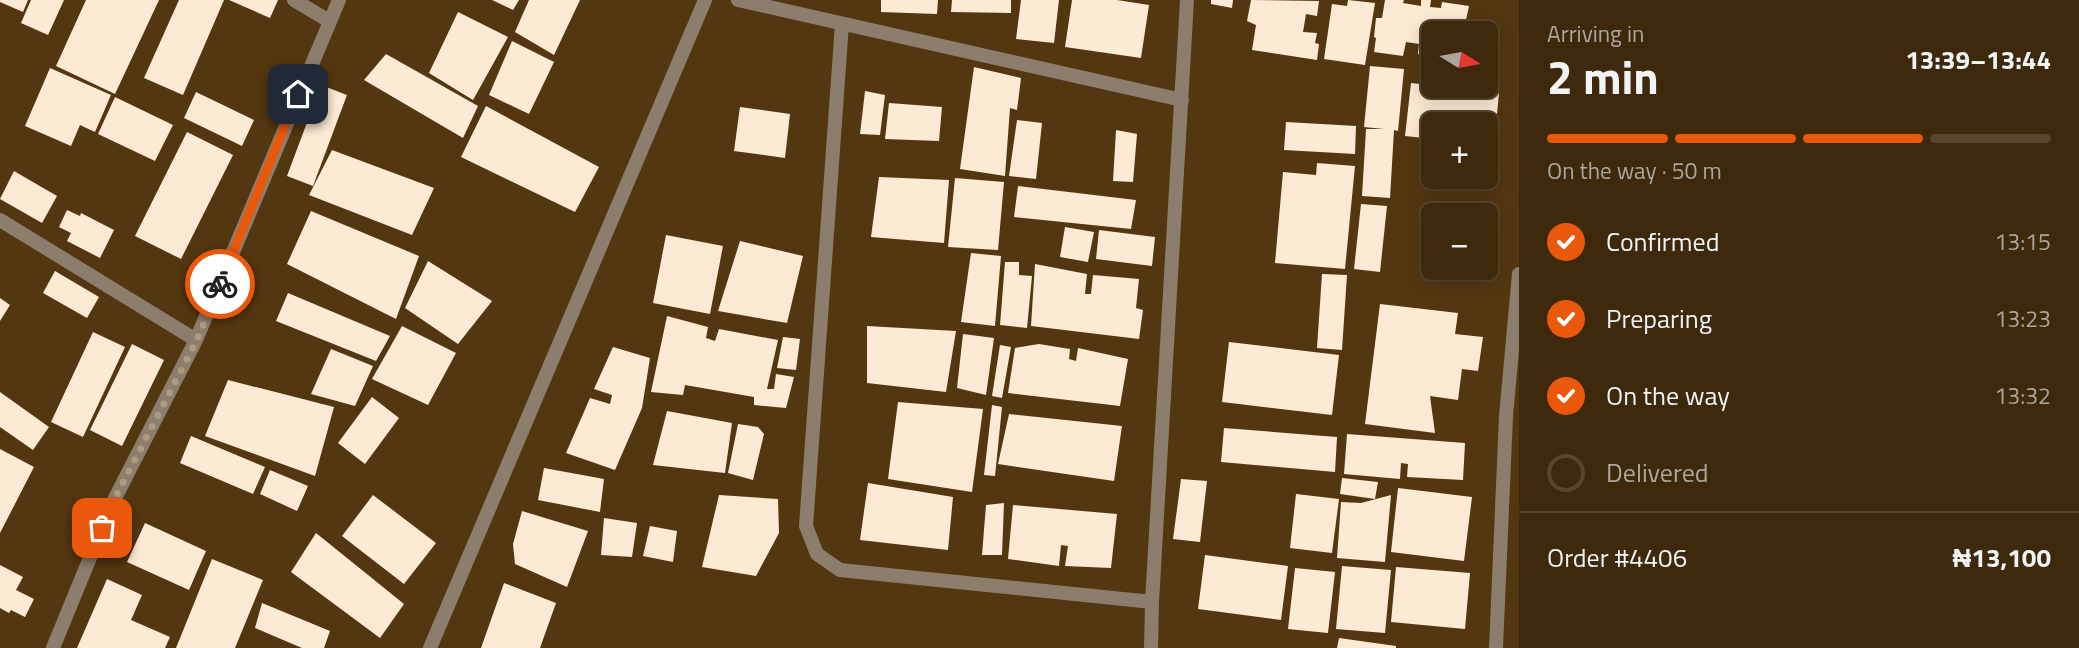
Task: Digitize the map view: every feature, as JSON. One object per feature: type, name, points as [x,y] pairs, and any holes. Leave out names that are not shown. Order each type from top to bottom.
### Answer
[{"type":"street","points":[[294,0],[329,21]]},
{"type":"street","points":[[53,648],[112,504],[197,340],[339,0]]},
{"type":"street","points":[[429,648],[705,0]]},
{"type":"street","points":[[738,0],[1182,100]]},
{"type":"street","points":[[1151,648],[1187,0]]},
{"type":"street","points":[[842,24],[806,526],[817,554],[840,570],[1152,602]]},
{"type":"street","points":[[0,220],[197,340]]},
{"type":"street","points":[[1496,648],[1506,416],[1519,274]]},
{"type":"building","points":[[0,0],[28,0],[23,12]]},
{"type":"building","points":[[31,0],[64,0],[48,35],[21,23]]},
{"type":"building","points":[[86,0],[159,0],[115,94],[56,66]]},
{"type":"building","points":[[179,0],[224,0],[183,95],[144,78]]},
{"type":"building","points":[[229,0],[278,0],[270,18]]},
{"type":"building","points":[[492,0],[519,0],[513,10]]},
{"type":"building","points":[[529,0],[580,0],[554,55],[515,32]]},
{"type":"building","points":[[881,0],[938,0],[937,14],[881,12]]},
{"type":"building","points":[[952,0],[1011,0],[1011,13],[951,12]]},
{"type":"building","points":[[1021,0],[1059,0],[1054,43],[1016,39]]},
{"type":"building","points":[[1072,0],[1117,0],[1149,5],[1141,58],[1065,47]]},
{"type":"building","points":[[1211,0],[1233,0],[1232,8],[1211,4]]},
{"type":"building","points":[[1251,0],[1319,1],[1317,16],[1306,14],[1303,32],[1317,33],[1317,60],[1252,50],[1256,25],[1247,21]]},
{"type":"building","points":[[1348,0],[1375,3],[1365,65],[1324,59],[1332,4],[1347,6]]},
{"type":"building","points":[[1385,0],[1404,0],[1403,3],[1421,6],[1421,0],[1431,0],[1430,7],[1441,8],[1442,2],[1469,6],[1466,20],[1476,21],[1421,21],[1421,54],[1418,54],[1419,44],[1406,42],[1403,56],[1374,52],[1376,18],[1382,18]]},
{"type":"building","points":[[458,12],[508,37],[473,100],[429,73]]},
{"type":"building","points":[[512,41],[554,62],[529,114],[489,95]]},
{"type":"building","points":[[386,54],[478,106],[463,138],[364,80]]},
{"type":"building","points":[[1370,66],[1404,69],[1398,131],[1394,130],[1390,198],[1362,196],[1366,129],[1384,129],[1364,127]]},
{"type":"building","points":[[974,67],[1021,78],[1017,110],[1010,108],[1005,176],[960,169]]},
{"type":"building","points":[[50,68],[111,95],[95,132],[80,125],[71,146],[25,126]]},
{"type":"building","points":[[1411,83],[1421,84],[1421,98],[1498,98],[1499,93],[1497,112],[1421,112],[1421,138],[1405,136]]},
{"type":"building","points":[[321,85],[347,95],[313,186],[287,176]]},
{"type":"building","points":[[865,91],[885,95],[880,135],[860,134]]},
{"type":"building","points":[[196,92],[254,120],[242,146],[184,118]]},
{"type":"building","points":[[115,97],[173,125],[155,161],[98,134]]},
{"type":"building","points":[[889,103],[942,107],[939,141],[885,139]]},
{"type":"building","points":[[486,106],[599,167],[575,212],[461,157]]},
{"type":"building","points":[[740,107],[790,114],[785,158],[734,151]]},
{"type":"building","points":[[1017,120],[1042,123],[1036,179],[1009,176]]},
{"type":"building","points":[[1286,122],[1356,126],[1355,154],[1284,150]]},
{"type":"building","points":[[1116,130],[1137,134],[1133,182],[1113,181]]},
{"type":"building","points":[[187,132],[233,155],[181,259],[135,236]]},
{"type":"building","points":[[332,150],[434,188],[412,235],[309,195]]},
{"type":"building","points":[[1317,163],[1355,166],[1345,269],[1275,263],[1283,172],[1316,175]]},
{"type":"building","points":[[14,171],[57,196],[42,223],[0,199]]},
{"type":"building","points":[[879,177],[949,180],[944,243],[871,237]]},
{"type":"building","points":[[955,178],[1004,182],[998,250],[948,247]]},
{"type":"building","points":[[1018,186],[1136,200],[1131,229],[1014,217]]},
{"type":"building","points":[[1361,204],[1387,206],[1380,272],[1354,269]]},
{"type":"building","points":[[67,210],[80,216],[81,213],[114,230],[100,258],[67,241],[71,233],[59,227]]},
{"type":"building","points":[[311,211],[419,256],[396,319],[287,264]]},
{"type":"building","points":[[1065,227],[1094,232],[1088,262],[1060,257]]},
{"type":"building","points":[[1099,230],[1155,237],[1152,266],[1096,259]]},
{"type":"building","points":[[666,235],[723,246],[710,314],[653,303]]},
{"type":"building","points":[[740,241],[803,256],[787,323],[718,311]]},
{"type":"building","points":[[971,253],[1001,256],[995,326],[961,322]]},
{"type":"building","points":[[428,261],[492,301],[458,344],[405,308]]},
{"type":"building","points":[[1005,262],[1019,262],[1019,275],[1032,276],[1027,328],[1000,325]]},
{"type":"building","points":[[1035,264],[1087,274],[1085,294],[1091,294],[1093,275],[1139,279],[1136,308],[1143,310],[1139,339],[1031,326]]},
{"type":"building","points":[[55,271],[99,297],[87,318],[43,293]]},
{"type":"building","points":[[1322,274],[1347,275],[1342,350],[1317,348]]},
{"type":"building","points":[[288,293],[390,336],[376,361],[276,321]]},
{"type":"building","points":[[0,298],[10,305],[0,321]]},
{"type":"building","points":[[1380,304],[1458,313],[1455,334],[1483,337],[1478,371],[1462,369],[1458,400],[1430,396],[1435,433],[1365,424]]},
{"type":"building","points":[[667,316],[708,327],[706,338],[715,341],[719,329],[778,340],[767,389],[774,389],[776,374],[794,377],[786,408],[754,405],[754,397],[685,385],[683,395],[651,392]]},
{"type":"building","points":[[402,326],[456,353],[428,405],[372,379]]},
{"type":"building","points":[[867,326],[956,331],[946,392],[867,383]]},
{"type":"building","points":[[93,332],[125,347],[83,437],[51,422]]},
{"type":"building","points":[[963,334],[994,338],[986,395],[957,388]]},
{"type":"building","points":[[783,337],[800,339],[796,370],[777,368]]},
{"type":"building","points":[[1229,342],[1339,355],[1332,415],[1222,402]]},
{"type":"building","points":[[132,344],[164,360],[122,446],[90,430]]},
{"type":"building","points":[[1039,344],[1070,349],[1069,359],[1076,361],[1078,348],[1128,359],[1120,406],[1008,393],[1015,348]]},
{"type":"building","points":[[1000,345],[1011,347],[1002,398],[992,396]]},
{"type":"building","points":[[613,347],[650,358],[642,408],[615,470],[566,453],[590,398],[610,404],[612,395],[594,389]]},
{"type":"building","points":[[331,349],[373,366],[355,406],[311,394]]},
{"type":"building","points":[[228,380],[334,407],[315,476],[205,436]]},
{"type":"building","points":[[0,392],[49,427],[33,450],[0,427]]},
{"type":"building","points":[[372,397],[399,418],[365,464],[338,443]]},
{"type":"building","points":[[898,402],[983,409],[972,492],[888,479]]},
{"type":"building","points":[[992,405],[1002,407],[995,476],[984,475]]},
{"type":"building","points":[[667,411],[732,423],[725,473],[653,465]]},
{"type":"building","points":[[1009,414],[1122,426],[1114,481],[998,464]]},
{"type":"building","points":[[738,424],[758,427],[764,434],[753,480],[728,473]]},
{"type":"building","points":[[1224,428],[1337,437],[1335,472],[1221,462]]},
{"type":"building","points":[[1347,434],[1465,443],[1463,480],[1407,477],[1408,464],[1401,463],[1400,479],[1344,474]]},
{"type":"building","points":[[191,436],[265,467],[253,494],[180,463]]},
{"type":"building","points":[[0,449],[34,467],[0,533]]},
{"type":"building","points":[[544,468],[604,479],[600,512],[538,500]]},
{"type":"building","points":[[270,470],[308,486],[297,511],[260,494]]},
{"type":"building","points":[[1342,478],[1378,482],[1375,499],[1340,494]]},
{"type":"building","points":[[1181,479],[1207,481],[1200,542],[1173,539]]},
{"type":"building","points":[[868,483],[953,497],[948,550],[860,540]]},
{"type":"building","points":[[1398,488],[1472,497],[1464,561],[1391,552]]},
{"type":"building","points":[[1296,494],[1339,499],[1332,553],[1290,548]]},
{"type":"building","points":[[373,495],[436,543],[404,584],[342,536]]},
{"type":"building","points":[[719,495],[778,499],[779,533],[756,576],[702,567]]},
{"type":"building","points":[[1391,495],[1385,562],[1337,558],[1341,502],[1361,503]]},
{"type":"building","points":[[1004,503],[1002,555],[982,555],[986,505]]},
{"type":"building","points":[[1013,505],[1117,514],[1111,568],[1065,566],[1068,546],[1061,545],[1059,566],[1008,559]]},
{"type":"building","points":[[522,511],[588,531],[567,587],[515,564],[513,544]]},
{"type":"building","points":[[604,518],[637,523],[632,557],[601,555]]},
{"type":"building","points":[[145,523],[206,551],[189,590],[127,562]]},
{"type":"building","points":[[650,526],[677,531],[673,562],[643,556]]},
{"type":"building","points":[[316,533],[404,604],[380,638],[291,572]]},
{"type":"building","points":[[1205,555],[1288,566],[1281,620],[1198,609]]},
{"type":"building","points":[[212,559],[263,580],[235,648],[176,648]]},
{"type":"building","points":[[0,565],[23,577],[16,590],[34,599],[25,617],[0,608]]},
{"type":"building","points":[[1342,566],[1391,570],[1385,633],[1336,629]]},
{"type":"building","points":[[1396,567],[1470,573],[1465,629],[1391,622]]},
{"type":"building","points":[[1295,568],[1335,572],[1328,633],[1288,629]]},
{"type":"building","points":[[107,579],[142,595],[131,620],[170,637],[165,648],[77,648]]},
{"type":"building","points":[[504,583],[556,603],[540,648],[481,648]]},
{"type":"building","points":[[262,603],[330,631],[324,648],[302,648],[255,628]]},
{"type":"building","points":[[1339,638],[1396,646],[1396,648],[1337,648]]},
{"type":"way so far","points":[[102,528],[197,340],[220,284]]},
{"type":"route","points":[[220,284],[298,94]]}]
